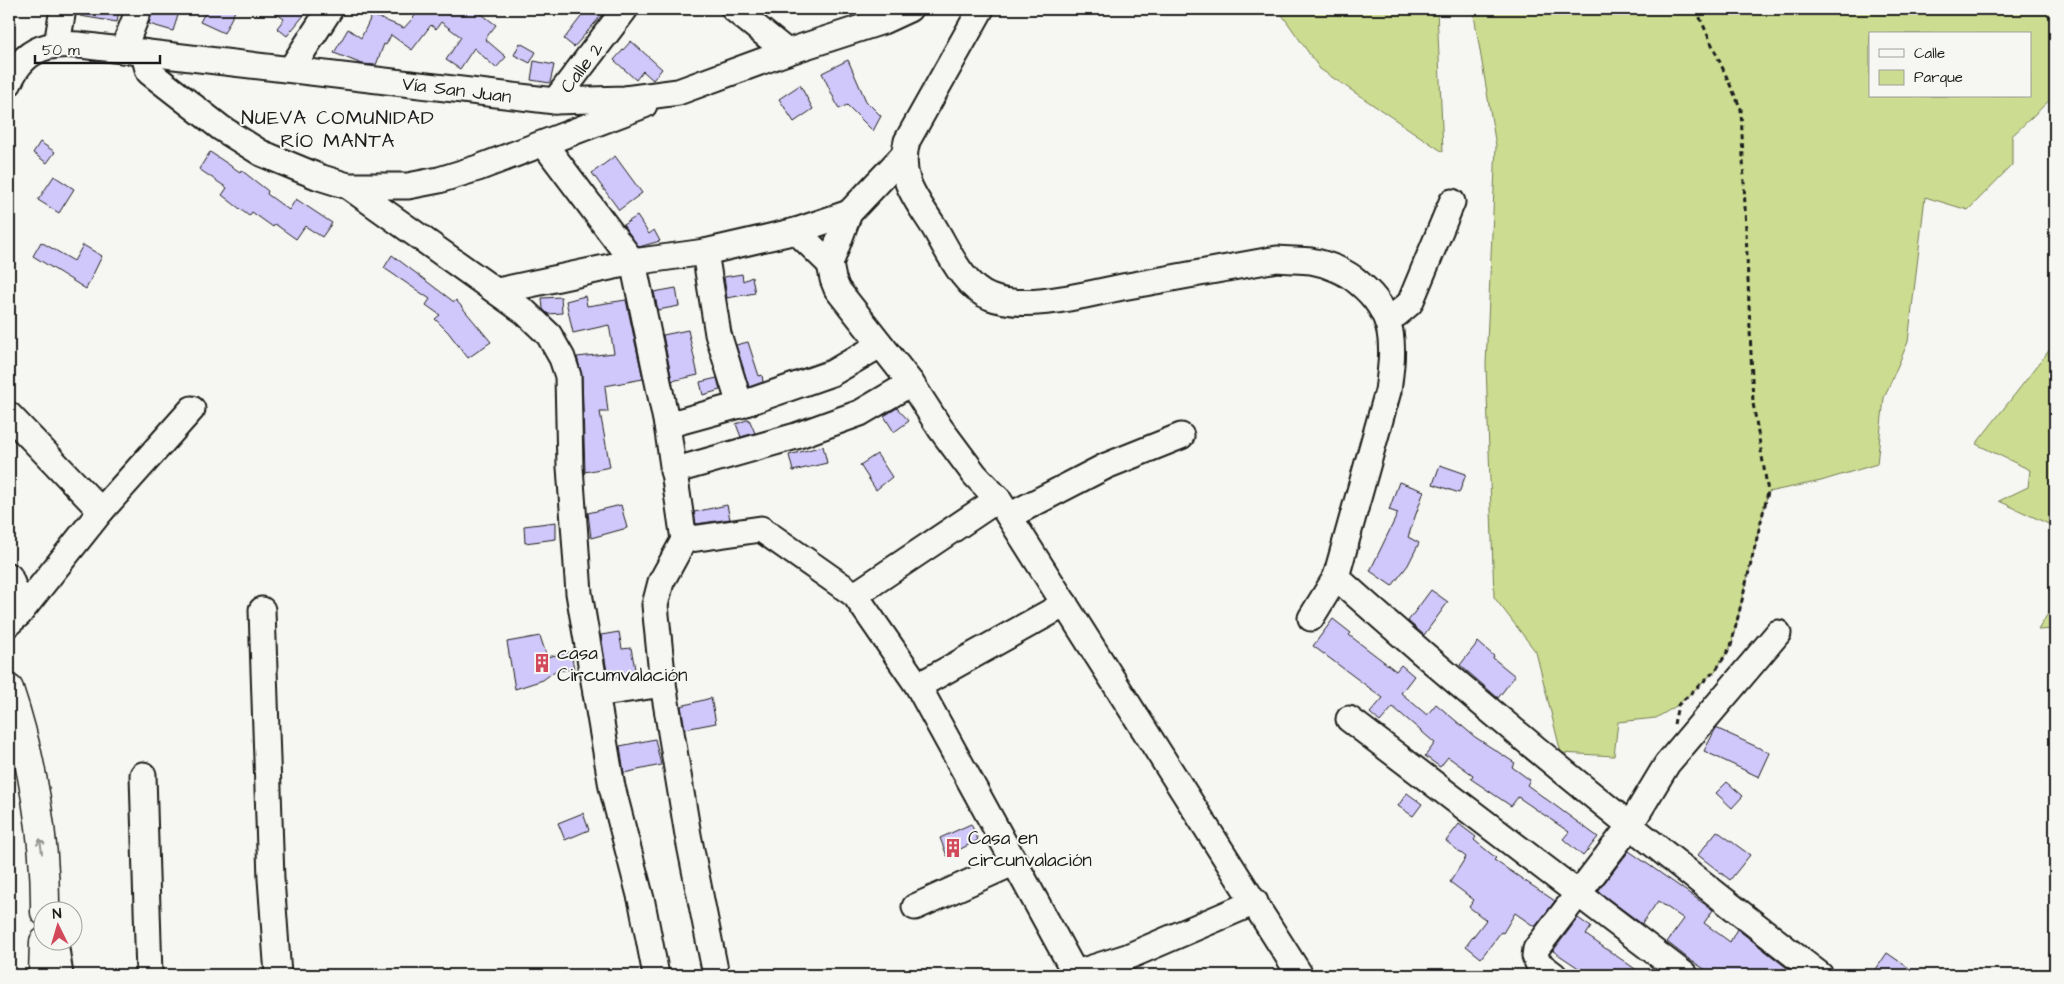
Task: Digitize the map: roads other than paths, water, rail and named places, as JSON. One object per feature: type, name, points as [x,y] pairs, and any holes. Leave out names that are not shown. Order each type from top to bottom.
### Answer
[{"type":"highway","points":[[9,689],[19,720],[32,783],[45,879],[45,902]]},
{"type":"highway","points":[[44,952],[44,975]]},
{"type":"street","points":[[57,44],[63,9]]},
{"type":"street","points":[[139,9],[133,51],[149,72],[221,128],[262,153],[319,177],[348,186],[408,186],[439,180],[544,144],[678,92]]},
{"type":"street","points":[[291,69],[330,9]]},
{"type":"street","name":"Calle 2","points":[[555,100],[625,9]]},
{"type":"street","points":[[734,9],[787,52]]},
{"type":"street","name":"Vía San Juan","points":[[9,83],[15,68],[28,54],[37,48],[57,44],[133,51],[555,100],[625,99],[678,92],[787,52],[883,22],[910,9]]},
{"type":"street","points":[[981,9],[907,141],[903,156],[908,185],[962,273],[988,297],[1021,302],[1043,301],[1267,261],[1312,261],[1349,274],[1375,296],[1387,317],[1391,339],[1392,362],[1388,391],[1336,576],[1311,618]]},
{"type":"street","points":[[544,144],[633,262],[667,425],[684,540],[661,582],[655,605],[663,684],[688,835],[716,975]]},
{"type":"street","points":[[830,264],[850,213],[903,156]]},
{"type":"street","points":[[348,186],[498,291],[548,334],[562,358],[568,376],[574,541],[579,593],[612,787],[642,903],[656,975]]},
{"type":"street","points":[[1387,317],[1397,314],[1410,303],[1452,202]]},
{"type":"street","points":[[498,291],[633,262],[705,252],[796,231],[850,213]]},
{"type":"street","points":[[796,231],[830,264],[837,289],[912,383],[969,468],[1004,508],[1186,799],[1255,902],[1300,975]]},
{"type":"street","points":[[705,252],[718,334],[740,405]]},
{"type":"street","points":[[667,425],[740,405],[832,373],[880,345]]},
{"type":"street","points":[[673,471],[796,436],[860,413],[912,383]]},
{"type":"street","points":[[14,619],[101,511],[192,409]]},
{"type":"street","points":[[9,415],[101,511]]},
{"type":"street","points":[[855,595],[1004,508],[1181,436]]},
{"type":"street","points":[[684,540],[761,529],[855,595],[918,686],[1016,862],[1073,974],[1133,966],[1255,902]]},
{"type":"street","points":[[9,576],[15,591],[14,619]]},
{"type":"street","points":[[1336,576],[1429,660],[1629,827],[1820,975]]},
{"type":"street","points":[[918,686],[1065,604]]},
{"type":"street","points":[[262,610],[272,879],[278,975]]},
{"type":"street","points":[[1554,975],[1538,963],[1535,956],[1536,949],[1629,827],[1667,764],[1778,632]]},
{"type":"street","points":[[596,694],[663,684]]},
{"type":"street","points":[[1349,719],[1685,975]]},
{"type":"street","points":[[143,775],[149,975]]},
{"type":"street","points":[[915,907],[1016,862]]},
{"type":"street","points":[[45,879],[48,902]]},
{"type":"street","points":[[57,952],[60,975]]},
{"type":"place","name":"casa Circumvalación","points":[[542,663]]},
{"type":"place","name":"Casa en circunvalación","points":[[953,848]]},
{"type":"district","name":"NUEVA COMUNIDAD RÍO MANTA","points":[[338,128]]}]
